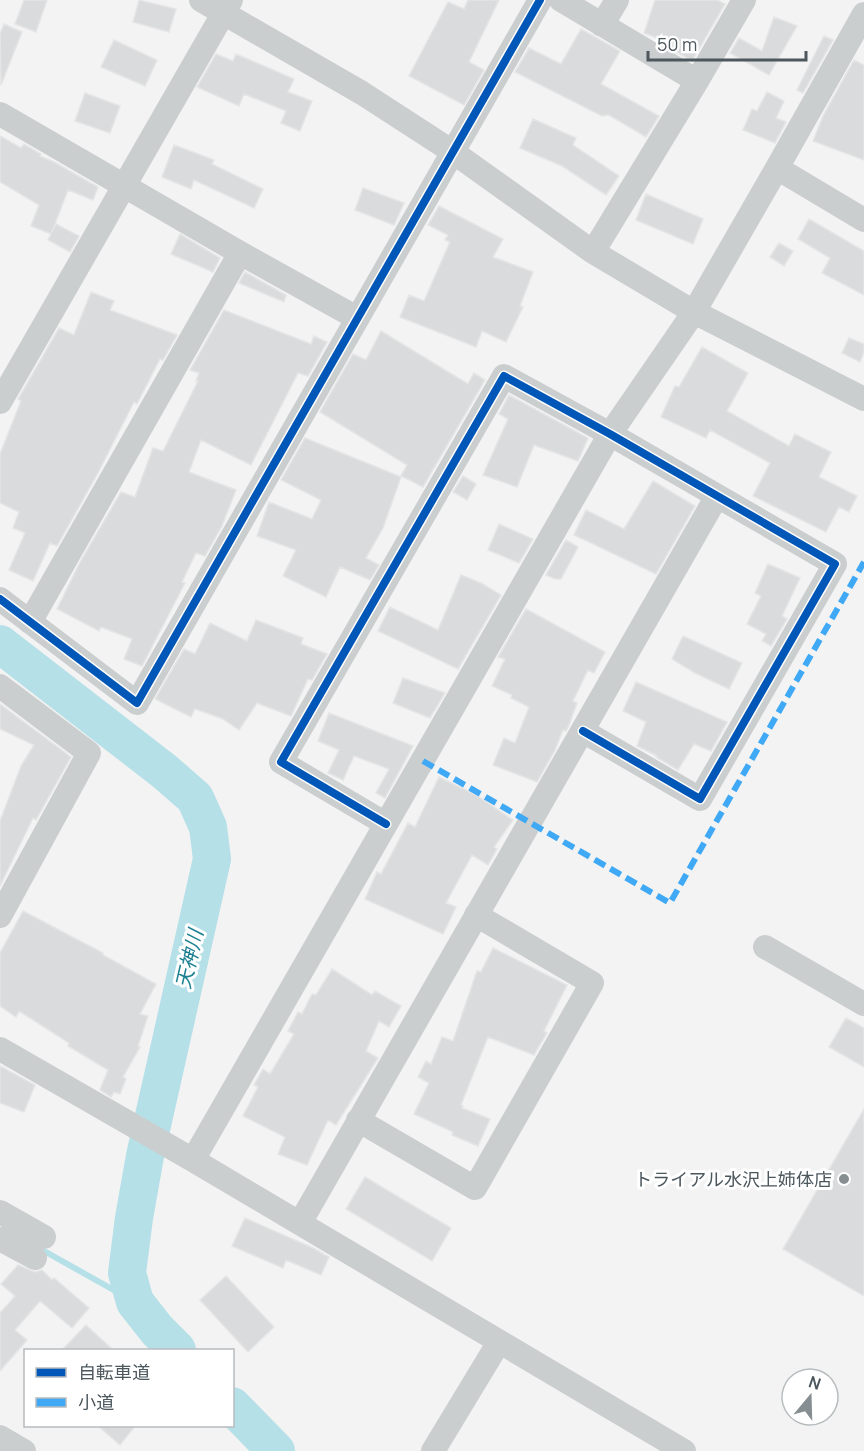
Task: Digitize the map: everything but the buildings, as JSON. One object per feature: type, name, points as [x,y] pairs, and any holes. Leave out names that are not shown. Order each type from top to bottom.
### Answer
[{"type":"street","points":[[201,0],[227,6],[453,152],[593,252],[694,312],[864,399]]},
{"type":"street","points":[[0,599],[137,703],[540,0]]},
{"type":"street","points":[[561,0],[698,81]]},
{"type":"street","points":[[603,24],[616,0]]},
{"type":"street","points":[[593,252],[698,81],[744,0]]},
{"type":"street","points":[[0,402],[227,6]]},
{"type":"street","points":[[193,1160],[610,434],[694,312],[864,14]]},
{"type":"street","points":[[0,114],[357,318]]},
{"type":"street","points":[[777,168],[864,220]]},
{"type":"street","points":[[30,622],[240,253]]},
{"type":"street","points":[[386,824],[281,762],[504,376],[610,434],[835,564],[700,799],[583,731]]},
{"type":"street","points":[[300,1223],[717,496]]},
{"type":"street","points":[[0,686],[89,753],[0,916]]},
{"type":"street","points":[[358,1120],[476,1188],[592,983],[476,915]]},
{"type":"street","points":[[765,947],[864,1004]]},
{"type":"street","points":[[0,1049],[193,1160],[499,1342],[659,1445],[684,1451]]},
{"type":"street","points":[[0,1212],[40,1248],[0,1239]]},
{"type":"street","points":[[433,1451],[499,1342]]},
{"type":"street","points":[[0,1437],[24,1451]]},
{"type":"waterway","name":"天神川","points":[[0,644],[164,771],[195,798],[208,827],[212,859],[145,1156],[127,1273],[135,1302],[157,1330],[176,1349]]},
{"type":"waterway","points":[[37,1247],[135,1302]]},
{"type":"waterway","name":"天神川","points":[[234,1408],[276,1451]]},
{"type":"marked path","points":[[423,761],[670,903],[864,562]]},
{"type":"cycle path","points":[[0,599],[137,703],[540,0]]},
{"type":"cycle path","points":[[386,824],[281,762],[504,376],[610,434],[835,564],[700,799],[583,731]]},
{"type":"place","name":"トライアル水沢上姉体店","points":[[844,1179]]}]
